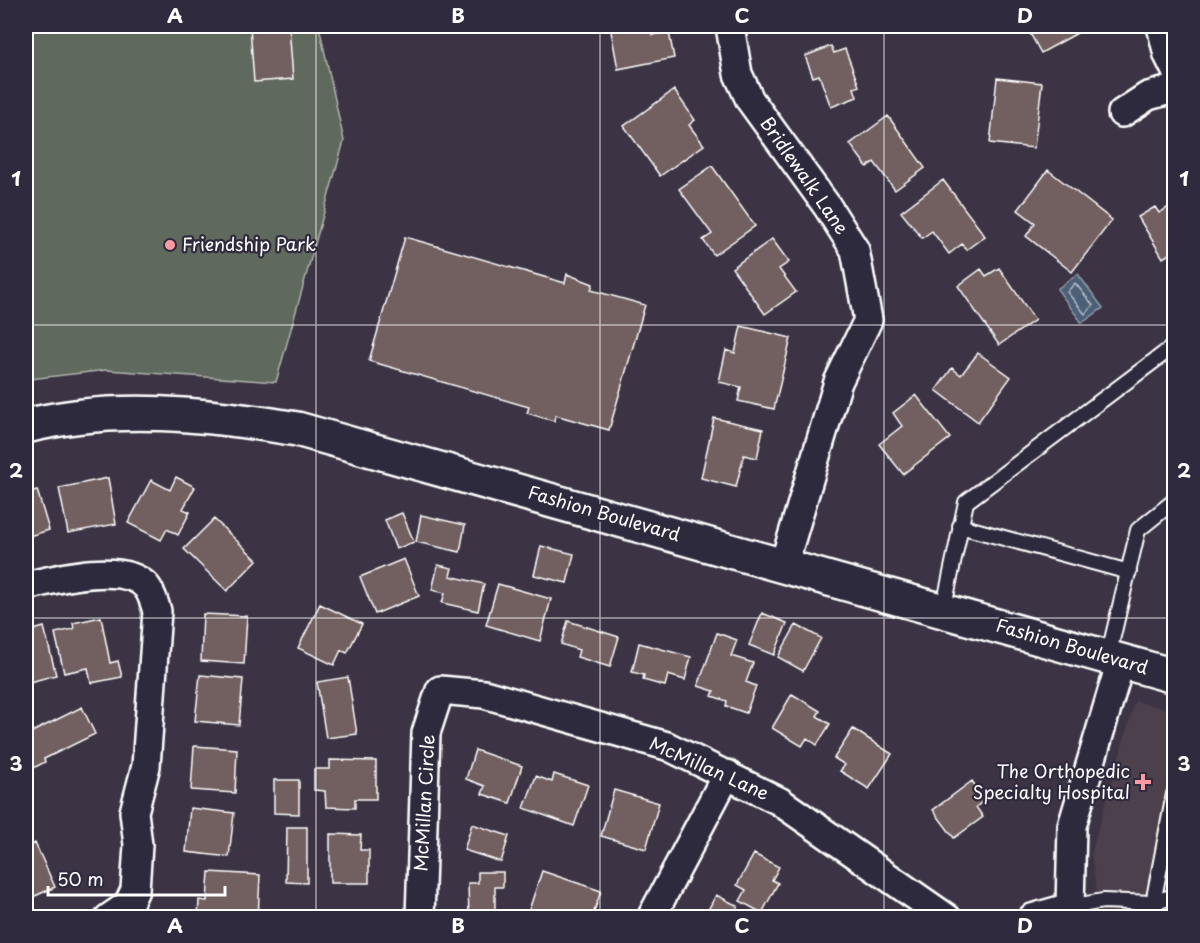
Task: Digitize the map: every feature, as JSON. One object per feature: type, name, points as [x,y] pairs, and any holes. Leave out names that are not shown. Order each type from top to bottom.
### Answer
[{"type":"street","name":"Bridlewalk Lane","points":[[730,26],[738,74],[750,100],[827,206],[855,250],[868,320],[838,382],[783,567]]},
{"type":"street","points":[[1161,26],[1168,55],[1174,67]]},
{"type":"street","points":[[1122,113],[1148,96],[1174,89]]},
{"type":"street","name":"Fashion Boulevard","points":[[26,426],[54,419],[146,413],[236,419],[297,429],[1174,676]]},
{"type":"street","points":[[26,586],[52,579],[121,573],[132,576],[145,586],[153,597],[157,626],[146,766],[134,812],[137,869],[135,890],[128,905],[109,918]]},
{"type":"street","points":[[1032,918],[1072,912],[1072,826],[1114,659]]},
{"type":"street","name":"McMillan Lane","points":[[440,690],[484,694],[667,746],[779,801],[947,918]]},
{"type":"street","name":"McMillan Circle","points":[[420,918],[426,733],[440,690]]},
{"type":"street","points":[[651,918],[727,774]]},
{"type":"lane","points":[[943,611],[966,502],[1174,346]]},
{"type":"lane","points":[[1114,659],[1138,530],[1174,501]]},
{"type":"lane","points":[[960,526],[1129,572]]},
{"type":"lane","points":[[1153,903],[1174,794]]},
{"type":"lane","points":[[1072,912],[1103,901],[1153,903],[1174,896]]},
{"type":"shaded area","name":"The Orthopedic Specialty Hospital","points":[[1135,701],[1174,711],[1174,917],[1101,917],[1091,854]]},
{"type":"green space","name":"Friendship Park","points":[[26,26],[319,26],[344,141],[276,382],[107,370],[30,379],[26,372]]},
{"type":"water","points":[[1078,274],[1103,308],[1082,323],[1057,289]]},
{"type":"building","points":[[250,26],[289,26],[293,79],[254,82]]},
{"type":"building","points":[[610,26],[651,26],[652,35],[669,32],[674,58],[618,69]]},
{"type":"building","points":[[1026,26],[1090,26],[1041,53]]},
{"type":"building","points":[[831,46],[834,53],[845,49],[859,86],[854,88],[857,97],[831,107],[819,75],[813,77],[805,56]]},
{"type":"building","points":[[997,78],[1042,83],[1034,148],[990,143]]},
{"type":"building","points":[[674,90],[695,120],[689,125],[704,145],[660,176],[624,126]]},
{"type":"building","points":[[888,116],[925,168],[895,190],[874,162],[867,167],[850,144]]},
{"type":"building","points":[[712,166],[755,226],[714,255],[703,240],[712,234],[679,189]]},
{"type":"building","points":[[1048,170],[1112,220],[1072,272],[1026,236],[1035,223],[1018,210]]},
{"type":"building","points":[[943,180],[985,236],[966,250],[962,244],[949,254],[932,231],[922,238],[901,212]]},
{"type":"building","points":[[1174,204],[1174,251],[1163,258],[1138,217],[1155,207],[1159,213]]},
{"type":"building","points":[[405,237],[565,283],[567,274],[593,284],[591,290],[645,305],[609,430],[555,415],[554,421],[527,413],[529,407],[369,361]]},
{"type":"building","points":[[772,239],[789,262],[779,269],[796,292],[765,314],[732,268]]},
{"type":"building","points":[[999,268],[1035,320],[999,345],[958,286],[981,269],[986,276]]},
{"type":"building","points":[[741,326],[791,338],[774,409],[738,401],[741,387],[719,382],[726,350],[735,353]]},
{"type":"building","points":[[978,353],[1011,377],[978,422],[936,390],[952,368],[961,375]]},
{"type":"building","points":[[916,395],[950,438],[903,474],[879,444],[902,426],[893,413]]},
{"type":"building","points":[[714,418],[763,429],[757,458],[744,455],[736,487],[701,478]]},
{"type":"building","points":[[176,477],[195,487],[183,509],[190,512],[178,535],[167,529],[161,540],[128,523],[151,480],[170,490]]},
{"type":"building","points":[[108,478],[116,524],[68,533],[59,488]]},
{"type":"building","points":[[37,490],[49,530],[26,537],[26,493]]},
{"type":"building","points":[[402,513],[414,542],[396,549],[385,520]]},
{"type":"building","points":[[421,515],[465,525],[460,552],[416,542]]},
{"type":"building","points":[[214,519],[257,560],[227,591],[184,549]]},
{"type":"building","points":[[541,546],[574,554],[567,583],[534,575]]},
{"type":"building","points":[[404,559],[419,596],[375,614],[360,577]]},
{"type":"building","points":[[438,565],[452,568],[450,576],[484,584],[478,611],[442,603],[445,593],[432,590]]},
{"type":"building","points":[[498,584],[551,599],[540,641],[486,625]]},
{"type":"building","points":[[320,604],[362,624],[347,653],[341,650],[334,665],[298,648]]},
{"type":"building","points":[[762,613],[787,623],[774,655],[749,645]]},
{"type":"building","points":[[203,614],[247,616],[244,664],[201,661]]},
{"type":"building","points":[[101,617],[110,663],[118,661],[122,677],[91,683],[88,668],[64,673],[55,633],[74,629],[73,623]]},
{"type":"building","points":[[568,621],[619,637],[610,667],[577,657],[579,650],[561,644]]},
{"type":"building","points":[[796,625],[821,638],[803,671],[778,657]]},
{"type":"building","points":[[44,627],[56,675],[26,683],[26,632]]},
{"type":"building","points":[[717,633],[737,640],[731,656],[753,663],[746,682],[756,686],[746,713],[726,706],[727,701],[712,696],[714,691],[698,686]]},
{"type":"building","points":[[639,643],[691,657],[685,680],[668,675],[665,686],[643,680],[644,675],[632,672]]},
{"type":"building","points":[[200,675],[243,679],[239,725],[195,721]]},
{"type":"building","points":[[348,677],[357,734],[326,738],[317,682]]},
{"type":"building","points":[[792,694],[820,711],[817,716],[830,724],[817,745],[807,738],[802,746],[772,728]]},
{"type":"building","points":[[82,707],[95,734],[44,759],[45,762],[26,772],[26,735]]},
{"type":"building","points":[[853,729],[892,754],[869,789],[840,771],[845,765],[834,758]]},
{"type":"building","points":[[194,746],[237,749],[235,793],[191,790]]},
{"type":"building","points":[[475,750],[522,766],[510,803],[482,794],[485,786],[466,779]]},
{"type":"building","points":[[330,760],[376,761],[376,799],[355,799],[355,808],[326,807],[325,791],[314,790],[314,769],[330,769]]},
{"type":"building","points":[[554,774],[588,785],[574,826],[524,808],[536,776],[552,782]]},
{"type":"building","points":[[274,780],[299,780],[299,814],[274,813]]},
{"type":"building","points":[[972,781],[985,800],[976,807],[983,817],[954,838],[933,810]]},
{"type":"building","points":[[614,790],[659,803],[646,849],[601,836]]},
{"type":"building","points":[[190,808],[234,813],[229,857],[186,852]]},
{"type":"building","points":[[472,824],[509,836],[501,862],[464,850]]},
{"type":"building","points":[[287,827],[307,827],[307,883],[286,882]]},
{"type":"building","points":[[330,834],[361,835],[360,850],[369,850],[369,883],[330,883]]},
{"type":"building","points":[[35,843],[55,887],[26,900],[26,848]]},
{"type":"building","points":[[754,854],[779,867],[772,880],[778,883],[762,913],[740,901],[746,890],[737,885]]},
{"type":"building","points":[[542,871],[601,891],[592,918],[527,916]]},
{"type":"building","points":[[209,872],[260,875],[258,918],[198,918],[199,900],[207,901]]},
{"type":"building","points":[[478,872],[503,872],[503,887],[495,887],[495,918],[469,918],[468,883],[478,883]]},
{"type":"building","points":[[716,895],[738,906],[733,915],[738,918],[712,918],[706,914]]},
{"type":"building","points":[[325,915],[361,916],[361,918],[325,918]]},
{"type":"place","name":"Friendship Park","points":[[170,245]]},
{"type":"place","name":"The Orthopedic Specialty Hospital","points":[[1143,782]]}]
